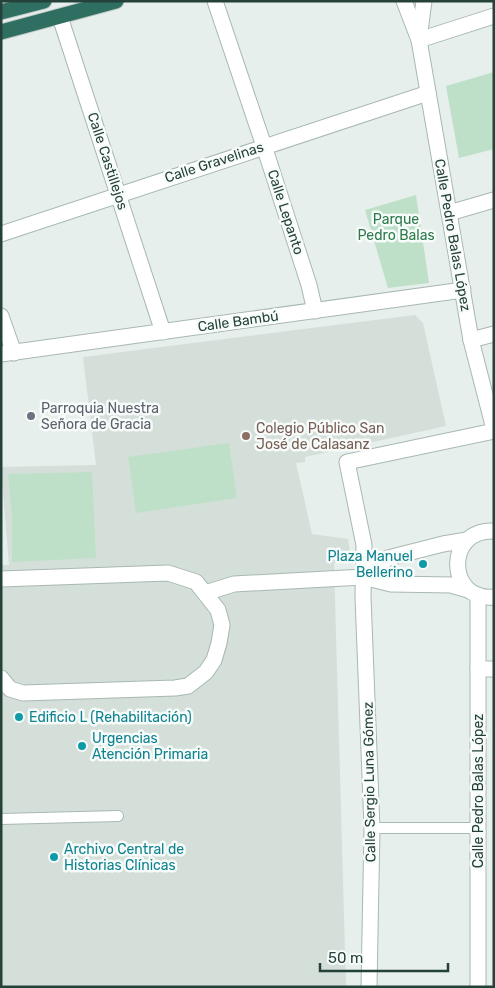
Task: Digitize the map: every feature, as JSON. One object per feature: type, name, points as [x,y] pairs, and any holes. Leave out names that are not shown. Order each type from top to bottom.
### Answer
[{"type":"highway","points":[[1,12],[44,1]]},
{"type":"highway","points":[[1,32],[116,1]]},
{"type":"street","name":"Calle Lepanto","points":[[215,1],[309,285],[315,311]]},
{"type":"street","name":"Calle Pedro Balas López","points":[[404,1],[419,40],[471,340],[494,430]]},
{"type":"street","name":"Calle Pedro Balas López","points":[[419,40],[424,1]]},
{"type":"street","points":[[419,40],[494,16]]},
{"type":"street","name":"Calle Castillejos","points":[[60,17],[156,305],[163,332]]},
{"type":"street","name":"Calle Gravelinas","points":[[1,234],[428,93]]},
{"type":"street","points":[[449,213],[494,200]]},
{"type":"street","name":"Calle Bambú","points":[[8,353],[462,290]]},
{"type":"street","points":[[1,316],[8,353]]},
{"type":"street","points":[[471,340],[494,334]]},
{"type":"street","name":"Calle Sergio Luna Gómez","points":[[369,987],[372,828],[363,577],[364,545],[346,462],[494,430]]},
{"type":"street","points":[[473,592],[461,581],[457,565],[460,549],[467,540],[476,534],[494,531]]},
{"type":"street","points":[[363,577],[388,558],[467,540]]},
{"type":"street","points":[[1,579],[168,573],[196,582],[218,610],[222,625],[214,660],[206,672],[188,686],[23,693],[10,689],[1,678]]},
{"type":"street","points":[[205,593],[234,584],[363,577],[391,584],[451,586],[494,597]]},
{"type":"street","name":"Calle Pedro Balas López","points":[[473,592],[478,669],[478,987]]},
{"type":"street","points":[[478,669],[494,669]]},
{"type":"lane","points":[[1,819],[118,816]]},
{"type":"lane","points":[[372,828],[477,828]]},
{"type":"shaded area","points":[[415,315],[423,323],[446,426],[305,457],[305,462],[296,463],[312,534],[348,539],[350,551],[345,563],[334,563],[346,987],[1,987],[1,565],[9,565],[1,467],[96,465],[83,357]]},
{"type":"green space","points":[[494,72],[494,149],[459,158],[446,86]]},
{"type":"green space","name":"Parque Pedro Balas","points":[[416,195],[429,283],[388,288],[365,210]]},
{"type":"green space","points":[[229,443],[237,498],[136,513],[128,457]]},
{"type":"green space","points":[[92,472],[96,558],[12,562],[12,517],[8,474]]},
{"type":"place","name":"Parroquia Nuestra Señora de Gracia","points":[[31,416]]},
{"type":"place","name":"Colegio Público San José de Calasanz","points":[[246,436]]},
{"type":"place","name":"Plaza Manuel Bellerino","points":[[423,564]]},
{"type":"place","name":"Edificio L (Rehabilitación)","points":[[19,717]]},
{"type":"place","name":"Urgencias Atención Primaria","points":[[82,746]]},
{"type":"place","name":"Archivo Central de Historias Clínicas","points":[[54,857]]}]
